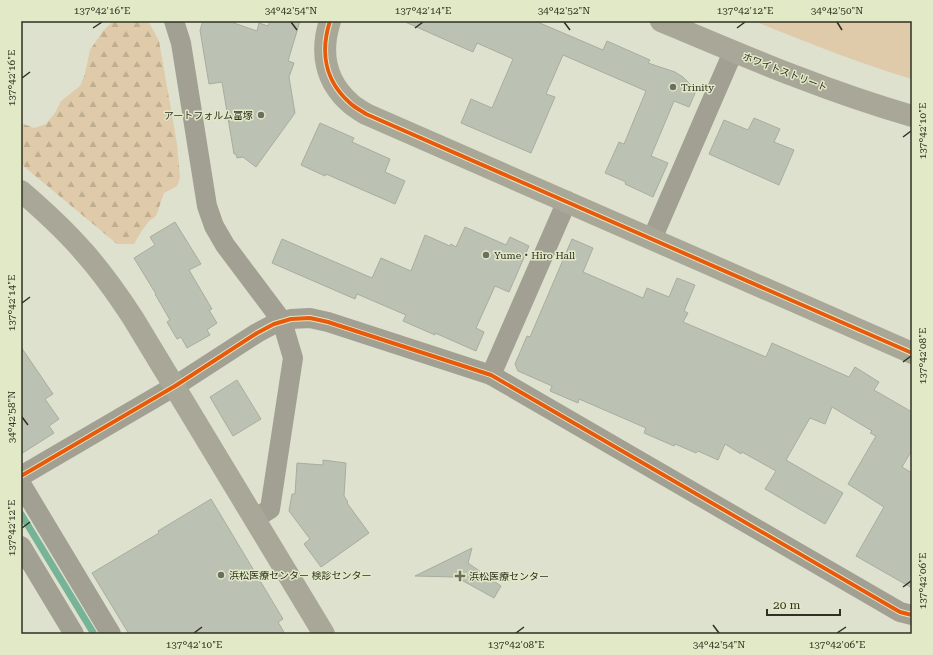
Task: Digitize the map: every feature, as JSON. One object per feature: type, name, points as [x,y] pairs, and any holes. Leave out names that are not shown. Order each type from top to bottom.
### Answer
[{"type":"street","points":[[174,21],[181,43],[207,206],[214,226],[225,245],[282,321],[293,358],[270,509],[254,518]]},
{"type":"street","points":[[330,21],[325,45],[325,62],[330,78],[339,93],[351,105],[366,114],[912,353]]},
{"type":"street","name":"ホワイトストリート","points":[[661,21],[813,84],[912,116]]},
{"type":"street","points":[[652,239],[733,52]]},
{"type":"street","points":[[21,191],[54,220],[83,250],[110,283],[175,386],[324,634]]},
{"type":"street","points":[[492,375],[567,201]]},
{"type":"street","points":[[21,476],[175,386],[257,333],[282,321],[310,318],[328,322],[492,375],[900,612],[912,615]]},
{"type":"street","points":[[21,484],[111,634]]},
{"type":"street","points":[[21,546],[74,634]]},
{"type":"green space","points":[[111,21],[148,21],[159,41],[177,144],[180,178],[177,186],[164,193],[156,216],[149,221],[134,244],[117,244],[21,164],[21,123],[34,128],[46,124],[55,113],[61,101],[80,86],[85,74],[90,50]]},
{"type":"green space","points":[[754,21],[912,21],[912,79],[852,59]]},
{"type":"building","points":[[203,21],[228,21],[257,31],[259,23],[268,26],[270,21],[300,21],[288,61],[294,63],[289,77],[295,113],[256,167],[243,157],[237,158],[236,154],[234,154],[222,82],[209,84],[200,30]]},
{"type":"building","points":[[403,21],[535,21],[603,50],[607,41],[650,60],[648,63],[675,72],[683,77],[696,91],[689,107],[674,101],[651,156],[668,163],[653,197],[625,184],[626,182],[605,173],[619,142],[624,144],[646,91],[563,55],[546,94],[555,97],[531,153],[461,123],[471,99],[492,108],[513,59],[477,43],[473,52]]},
{"type":"building","points":[[754,118],[780,129],[774,142],[794,150],[779,185],[709,154],[724,120],[748,130]]},
{"type":"building","points":[[320,123],[354,138],[352,142],[390,159],[385,172],[405,181],[395,204],[326,174],[325,176],[301,165]]},
{"type":"building","points":[[175,222],[201,264],[189,270],[212,309],[209,310],[217,323],[207,330],[210,335],[187,348],[181,337],[177,339],[167,322],[170,320],[134,258],[155,245],[150,237]]},
{"type":"building","points":[[465,227],[506,245],[510,237],[529,246],[509,292],[495,286],[476,328],[484,332],[476,351],[403,321],[406,315],[357,294],[355,299],[272,263],[282,239],[372,278],[381,258],[411,271],[425,235],[450,246],[451,244],[456,247]]},
{"type":"building","points":[[572,239],[593,248],[583,272],[643,298],[647,288],[669,297],[677,278],[695,285],[684,311],[688,313],[683,322],[766,357],[772,343],[849,377],[855,367],[879,382],[874,390],[912,412],[912,450],[902,467],[912,473],[912,588],[856,556],[884,507],[848,484],[876,436],[870,433],[872,431],[832,407],[825,424],[810,418],[786,460],[843,493],[825,524],[765,489],[776,471],[742,452],[741,454],[725,444],[718,460],[698,451],[696,453],[675,444],[674,446],[644,433],[646,428],[579,399],[578,403],[550,391],[552,386],[518,371],[515,364],[527,336],[530,337]]},
{"type":"building","points":[[21,347],[53,394],[45,399],[59,419],[49,426],[54,433],[21,454]]},
{"type":"building","points":[[237,380],[261,419],[233,436],[210,397]]},
{"type":"building","points":[[323,460],[346,463],[344,496],[348,502],[347,503],[369,533],[321,567],[304,544],[310,539],[289,511],[292,494],[295,494],[297,463],[323,465]]},
{"type":"building","points":[[211,499],[283,619],[278,622],[285,634],[129,634],[92,573],[159,533],[158,531]]},
{"type":"building","points":[[472,548],[468,563],[501,586],[494,598],[456,577],[415,576]]},
{"type":"waterway","points":[[21,514],[94,634]]},
{"type":"cycle path","points":[[330,21],[325,44],[325,55],[330,76],[342,94],[352,104],[366,114],[912,353]]},
{"type":"cycle path","points":[[21,476],[175,386],[257,333],[274,324],[291,319],[310,318],[328,322],[491,375],[900,612],[912,615]]},
{"type":"place","name":"Trinity","points":[[673,87]]},
{"type":"place","name":"アートフォルム富塚","points":[[261,115]]},
{"type":"place","name":"Yume・Hiro Hall","points":[[486,255]]},
{"type":"place","name":"浜松医療センター 検診センター","points":[[221,575]]},
{"type":"place","name":"浜松医療センター","points":[[460,576]]}]
